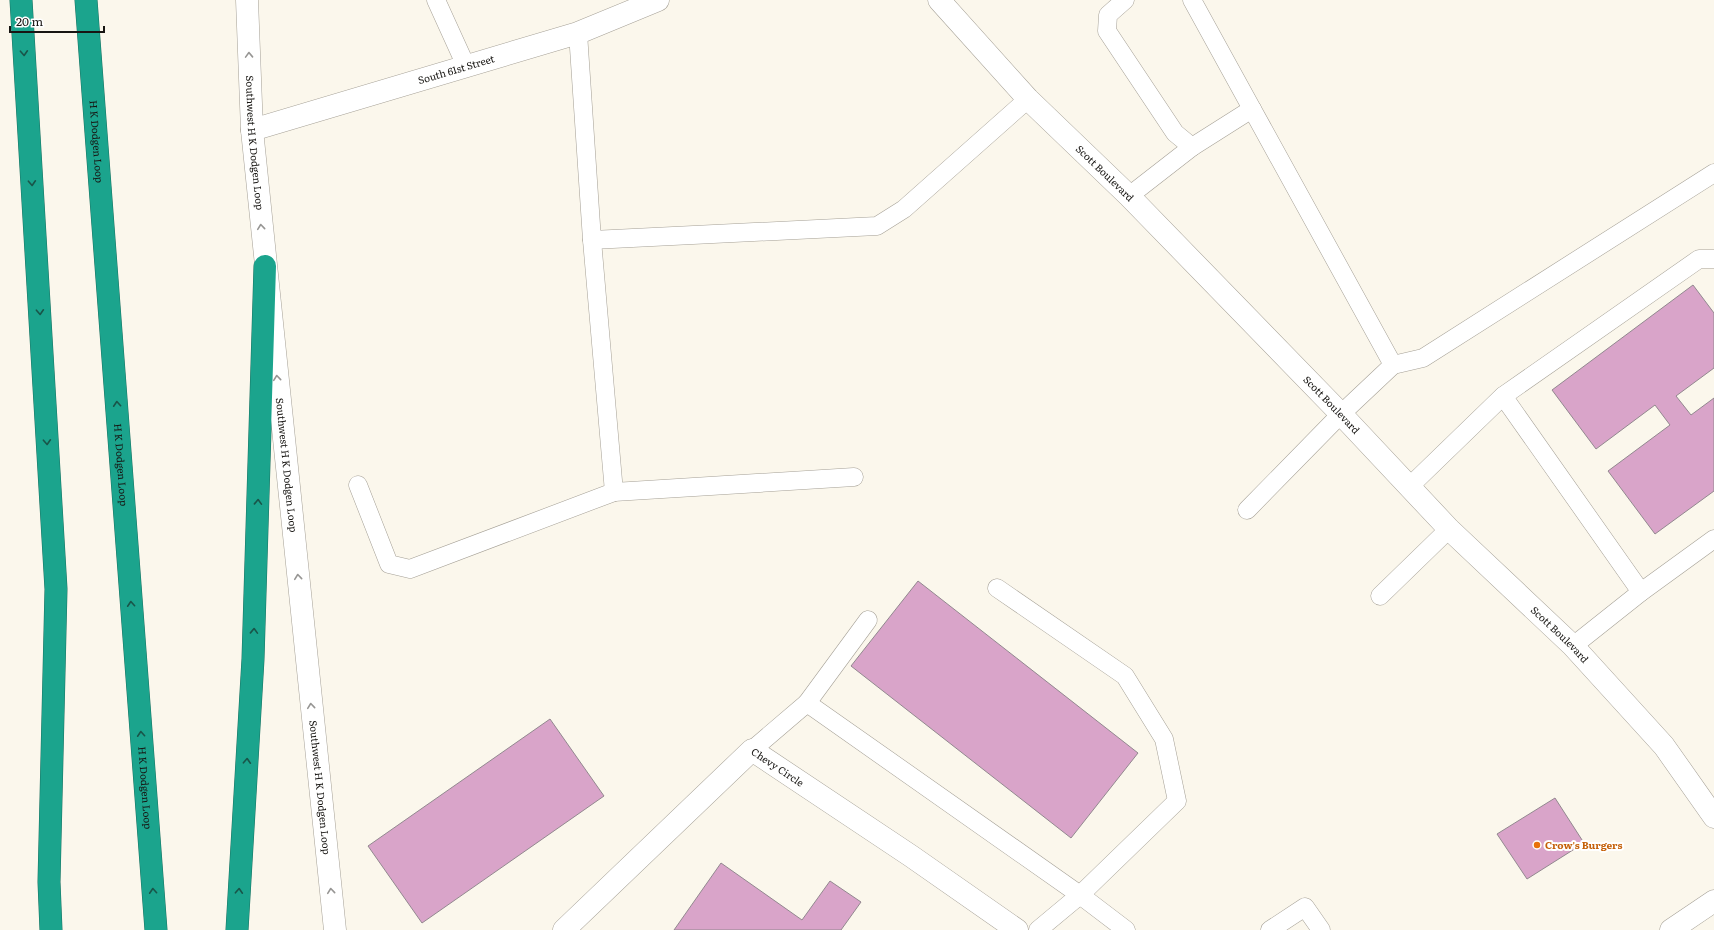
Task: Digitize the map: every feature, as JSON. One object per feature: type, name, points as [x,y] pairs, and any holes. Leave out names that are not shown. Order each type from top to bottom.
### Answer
[{"type":"highway","points":[[21,0],[56,589],[50,874],[51,930]]},
{"type":"highway","name":"H K Dodgen Loop","points":[[86,0],[156,930]]},
{"type":"highway","points":[[237,930],[253,659],[265,266]]},
{"type":"street","name":"Southwest H K Dodgen Loop","points":[[247,0],[252,130],[335,930]]},
{"type":"street","name":"South 61st Street","points":[[252,130],[578,33],[658,0]]},
{"type":"street","name":"Scott Boulevard","points":[[939,0],[1028,99],[1129,196],[1342,414],[1449,529],[1573,646],[1664,746],[1714,817]]},
{"type":"street","name":"Chevy Circle","points":[[564,930],[752,750],[911,856],[1017,930]]},
{"type":"street","points":[[1671,930],[1714,901]]},
{"type":"lane","points":[[436,0],[466,66]]},
{"type":"lane","points":[[1125,0],[1108,15],[1107,31],[1175,133],[1192,147]]},
{"type":"lane","points":[[1192,0],[1393,365]]},
{"type":"lane","points":[[578,33],[592,240],[614,492]]},
{"type":"lane","points":[[592,240],[877,226],[904,209],[1028,99]]},
{"type":"lane","points":[[1129,196],[1192,147],[1252,109]]},
{"type":"lane","points":[[1247,510],[1393,365],[1423,358],[1714,173]]},
{"type":"lane","points":[[1410,487],[1503,396],[1699,259],[1714,259]]},
{"type":"lane","points":[[1503,396],[1641,592]]},
{"type":"lane","points":[[358,485],[389,564],[410,569],[614,492],[854,477]]},
{"type":"lane","points":[[1380,596],[1449,529]]},
{"type":"lane","points":[[1573,646],[1641,592],[1714,539]]},
{"type":"lane","points":[[997,588],[1125,676],[1164,739],[1177,801],[1080,895],[1038,930]]},
{"type":"lane","points":[[752,750],[807,703],[868,620]]},
{"type":"lane","points":[[807,703],[1080,895],[1126,930]]},
{"type":"lane","points":[[1270,930],[1305,907],[1321,930]]},
{"type":"building","points":[[1693,285],[1714,313],[1714,368],[1676,396],[1691,415],[1714,398],[1714,491],[1655,534],[1608,471],[1670,425],[1655,405],[1596,449],[1552,390]]},
{"type":"building","points":[[918,581],[1138,753],[1071,838],[851,666]]},
{"type":"building","points":[[550,719],[604,796],[422,923],[368,846]]},
{"type":"building","points":[[1555,798],[1584,843],[1527,879],[1497,834]]},
{"type":"building","points":[[721,863],[802,920],[830,881],[861,902],[841,930],[674,930]]},
{"type":"place","name":"Crow's Burgers","points":[[1537,845]]}]
